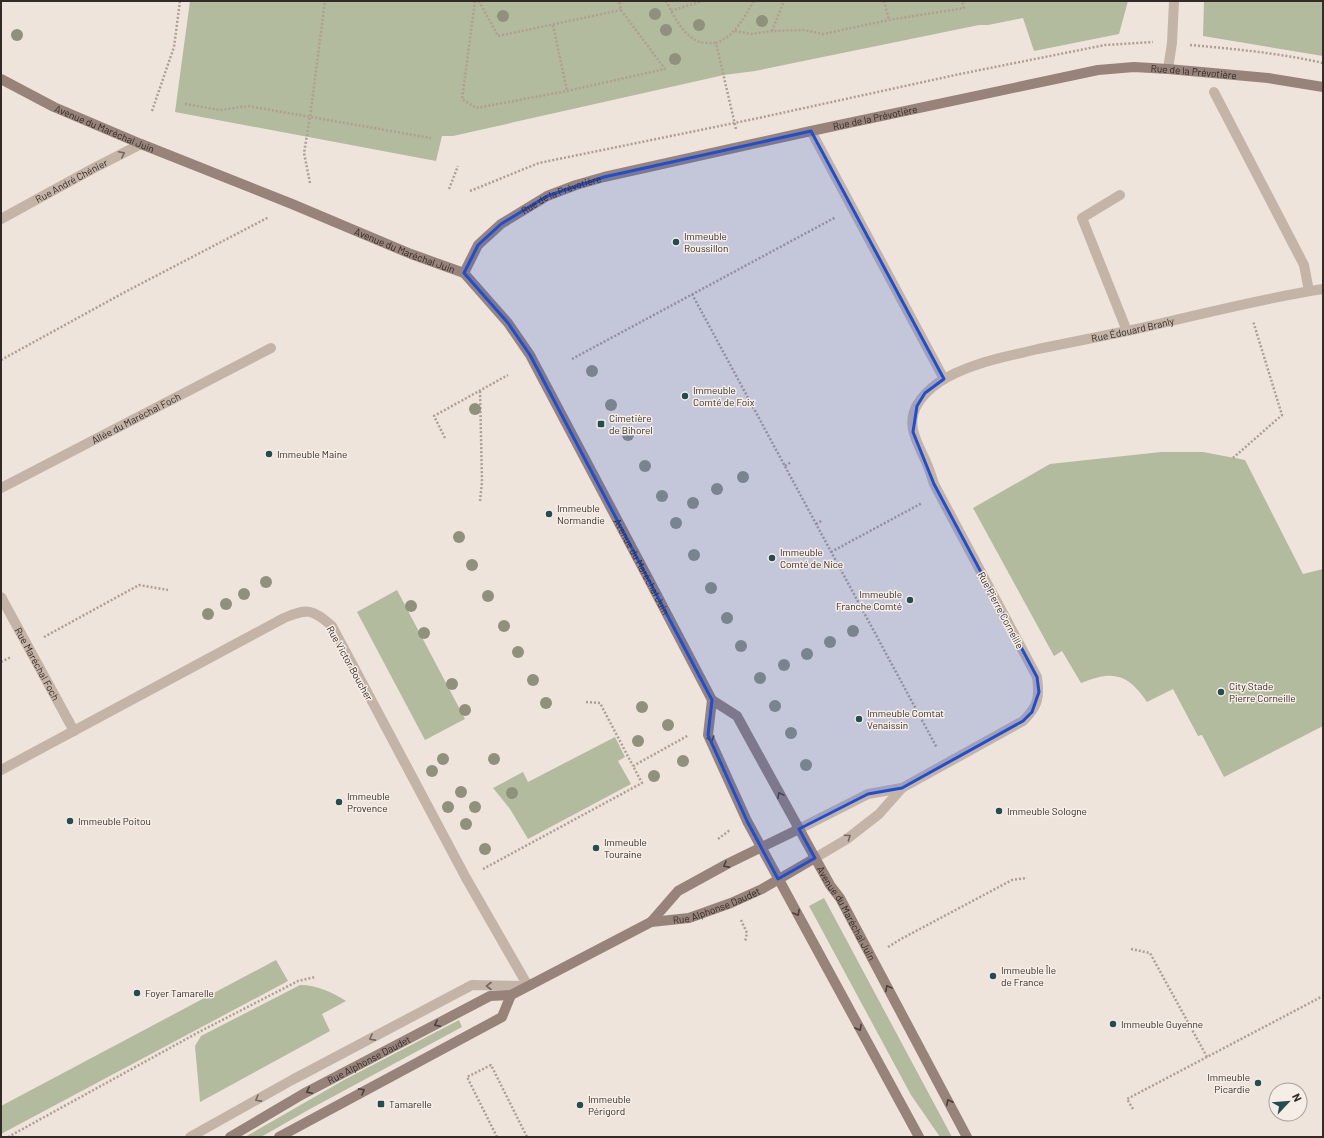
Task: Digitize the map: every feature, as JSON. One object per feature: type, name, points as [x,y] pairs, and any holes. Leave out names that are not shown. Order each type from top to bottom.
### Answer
[{"type":"street","points":[[1168,69],[1172,43],[1174,1]]},
{"type":"street","name":"Rue de la Prévotière","points":[[464,273],[478,245],[501,224],[547,196],[597,179],[811,131],[1098,70],[1134,67],[1168,69],[1268,78],[1323,87]]},
{"type":"street","name":"Avenue du Maréchal Juin","points":[[1,79],[54,107],[141,144],[292,204],[411,254],[464,273],[508,323],[530,355],[712,700],[737,716],[830,885],[840,898],[967,1137]]},
{"type":"street","points":[[1214,92],[1304,265],[1309,291]]},
{"type":"street","points":[[811,131],[944,379]]},
{"type":"street","name":"Rue André Chénier","points":[[1,219],[141,144]]},
{"type":"street","points":[[1120,195],[1082,218],[1127,331]]},
{"type":"street","name":"Rue Édouard Branly","points":[[944,379],[976,365],[1006,356],[1323,289]]},
{"type":"street","name":"Allée du Maréchal Foch","points":[[1,488],[271,348]]},
{"type":"street","name":"Rue Pierre Corneille","points":[[799,829],[868,794],[902,788],[1023,721],[1032,712],[1039,692],[1037,677],[939,494],[913,432],[912,420],[916,406],[925,393],[944,379]]},
{"type":"street","name":"Rue Maréchal Foch","points":[[1,597],[74,731]]},
{"type":"street","name":"Rue Victor Boucher","points":[[1,770],[284,618],[297,613],[311,611],[332,626],[466,878],[528,986]]},
{"type":"street","points":[[712,700],[708,735],[747,822],[919,1137]]},
{"type":"street","name":"Rue Pierre Corneille","points":[[815,858],[847,839],[880,814],[902,788]]},
{"type":"street","name":"Rue Alphonse Daudet","points":[[230,1137],[303,1094],[490,996],[511,995],[651,922],[678,891],[729,863],[799,829]]},
{"type":"street","name":"Rue Alphonse Daudet","points":[[651,922],[689,918],[747,897],[815,858]]},
{"type":"street","points":[[190,1137],[292,1080],[472,986],[528,986]]},
{"type":"street","points":[[279,1137],[502,1017],[511,995]]},
{"type":"path","points":[[152,111],[174,47],[180,1]]},
{"type":"path","points":[[310,183],[304,153],[325,1]]},
{"type":"path","points":[[475,1],[462,99],[476,108],[567,91],[665,69],[621,10],[620,1]]},
{"type":"path","points":[[479,1],[498,36],[621,10]]},
{"type":"path","points":[[666,1],[681,26],[691,36],[701,42],[716,43],[726,40],[735,31],[754,1]]},
{"type":"path","points":[[671,11],[702,1]]},
{"type":"path","points":[[772,31],[784,1]]},
{"type":"path","points":[[884,1],[889,20]]},
{"type":"path","points":[[735,31],[751,34],[772,31],[804,30],[823,34],[889,20],[964,8],[962,1]]},
{"type":"path","points":[[553,25],[567,91]]},
{"type":"path","points":[[716,43],[740,147]]},
{"type":"path","points":[[185,104],[220,110],[248,106],[431,138]]},
{"type":"path","points":[[449,189],[458,166]]},
{"type":"path","points":[[1,360],[125,292],[292,204]]},
{"type":"path","points":[[572,359],[852,208]]},
{"type":"path","points":[[692,294],[946,764]]},
{"type":"path","points":[[1233,458],[1282,416],[1247,304]]},
{"type":"path","points":[[445,438],[434,416],[508,374]]},
{"type":"path","points":[[480,390],[482,482],[480,501]]},
{"type":"path","points":[[785,466],[791,462]]},
{"type":"path","points":[[831,552],[939,494]]},
{"type":"path","points":[[816,524],[823,520]]},
{"type":"path","points":[[1,662],[49,633],[139,585],[168,590]]},
{"type":"path","points":[[466,878],[642,783],[600,703],[586,702]]},
{"type":"path","points":[[633,766],[693,733]]},
{"type":"path","points":[[718,839],[728,831]]},
{"type":"path","points":[[886,948],[901,938],[1012,880],[1027,878]]},
{"type":"path","points":[[740,920],[747,933],[745,942]]},
{"type":"path","points":[[1131,949],[1150,953],[1207,1057]]},
{"type":"path","points":[[8,1137],[199,1032],[298,981],[315,977]]},
{"type":"path","points":[[1133,1109],[1127,1099],[1323,996]]},
{"type":"path","points":[[497,1137],[467,1077],[491,1065],[527,1137]]},
{"type":"highlighted area","points":[[811,131],[944,379],[925,393],[917,406],[913,432],[934,484],[1037,677],[1039,692],[1032,712],[1023,721],[902,788],[868,794],[799,829],[815,858],[778,879],[747,821],[708,735],[712,700],[530,355],[508,323],[464,273],[478,245],[501,224],[547,196],[604,177]]},
{"type":"green space","points":[[190,1],[1128,1],[1119,34],[1034,51],[1023,18],[988,25],[979,25],[755,71],[724,75],[453,136],[442,136],[436,161],[175,112]]},
{"type":"green space","points":[[1204,1],[1323,1],[1323,56],[1203,36]]},
{"type":"green space","points":[[1161,452],[1203,452],[1245,460],[1303,574],[1323,569],[1323,726],[1224,777],[1202,735],[1198,736],[1173,689],[1147,702],[1133,685],[1118,677],[1102,676],[1081,683],[1062,651],[1054,656],[973,508],[1050,464]]},
{"type":"green space","points":[[397,590],[465,719],[425,740],[357,612]]},
{"type":"green space","points":[[615,737],[625,757],[618,761],[631,784],[528,839],[510,809],[493,788],[523,772],[528,782]]},
{"type":"green space","points":[[824,898],[952,1137],[940,1137],[911,1095],[809,906]]},
{"type":"green space","points":[[276,960],[288,981],[1,1134],[1,1106]]},
{"type":"green space","points":[[300,985],[312,986],[324,990],[346,1001],[322,1014],[330,1031],[200,1102],[195,1046],[201,1036]]},
{"type":"green space","points":[[459,1020],[462,1027],[261,1137],[245,1137],[344,1080]]},
{"type":"place","name":"Immeuble Roussillon","points":[[676,242]]},
{"type":"place","name":"Immeuble Comté de Foix","points":[[685,396]]},
{"type":"place","name":"Cimetière de Bihorel","points":[[601,424]]},
{"type":"place","name":"Immeuble Maine","points":[[269,454]]},
{"type":"place","name":"Immeuble Normandie","points":[[549,514]]},
{"type":"place","name":"Immeuble Comté de Nice","points":[[772,558]]},
{"type":"place","name":"Immeuble Franche Comté","points":[[910,600]]},
{"type":"place","name":"City Stade Pierre Corneille","points":[[1221,692]]},
{"type":"place","name":"Immeuble Comtat Venaissin","points":[[859,719]]},
{"type":"place","name":"Immeuble Provence","points":[[339,802]]},
{"type":"place","name":"Immeuble Sologne","points":[[999,811]]},
{"type":"place","name":"Immeuble Poitou","points":[[70,821]]},
{"type":"place","name":"Immeuble Touraine","points":[[596,848]]},
{"type":"place","name":"Immeuble Île de France","points":[[993,976]]},
{"type":"place","name":"Foyer Tamarelle","points":[[137,993]]},
{"type":"place","name":"Immeuble Guyenne","points":[[1113,1024]]},
{"type":"place","name":"Immeuble Picardie","points":[[1258,1083]]},
{"type":"place","name":"Tamarelle","points":[[381,1104]]},
{"type":"place","name":"Immeuble Périgord","points":[[580,1105]]}]
